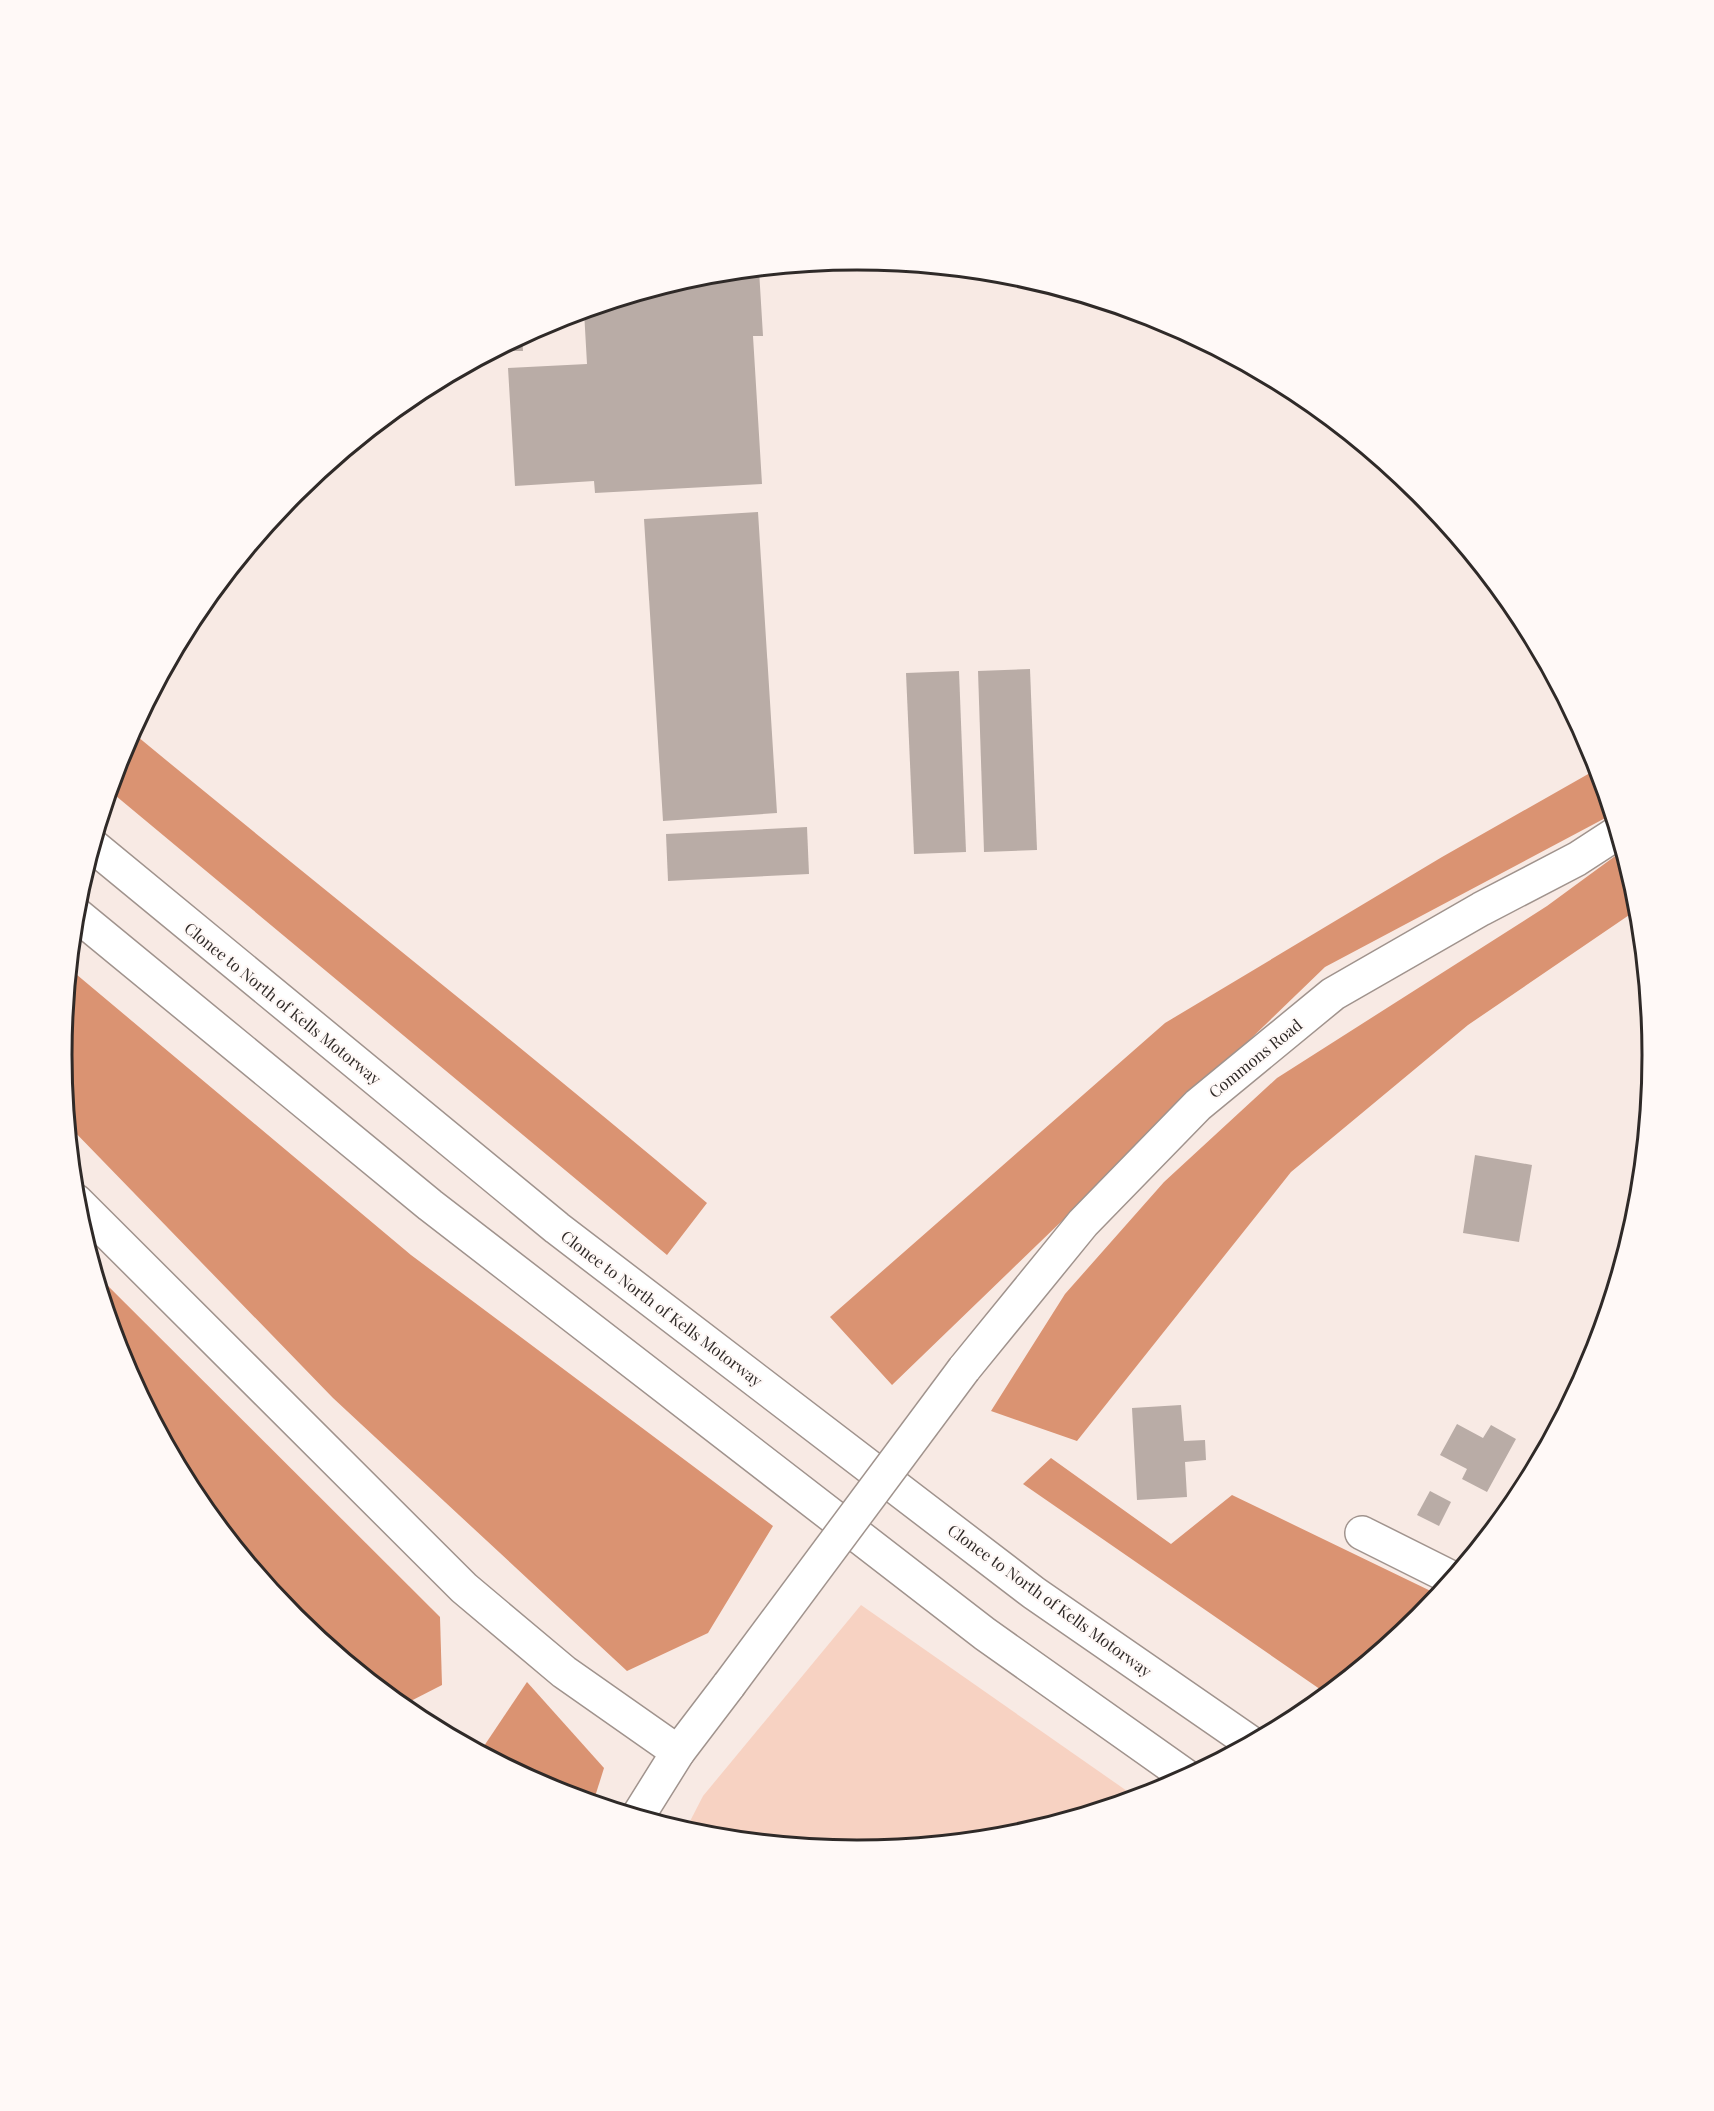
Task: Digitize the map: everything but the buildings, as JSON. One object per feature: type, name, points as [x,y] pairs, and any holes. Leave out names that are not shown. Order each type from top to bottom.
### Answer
[{"type":"main road","name":"Commons Road","points":[[642,1810],[678,1752],[964,1369],[1083,1223],[1198,1105],[1333,994],[1481,909],[1576,859],[1610,837]]},
{"type":"main road","name":"Clonee to North of Kells Motorway","points":[[99,851],[557,1228],[1034,1593],[1244,1738]]},
{"type":"main road","points":[[84,921],[440,1212],[985,1634],[1179,1771]]},
{"type":"main road","points":[[88,1213],[464,1588],[564,1672],[678,1752]]},
{"type":"main road","points":[[1362,1533],[1445,1575]]},
{"type":"shaded area","points":[[140,738],[707,1203],[667,1255],[116,796]]},
{"type":"shaded area","points":[[1589,774],[1605,818],[1325,967],[892,1385],[830,1317],[1165,1023],[1442,857]]},
{"type":"shaded area","points":[[1616,856],[1629,915],[1468,1025],[1291,1172],[1077,1441],[991,1411],[1065,1294],[1164,1182],[1277,1078],[1547,906]]},
{"type":"shaded area","points":[[77,975],[411,1255],[773,1526],[708,1633],[627,1671],[333,1398],[77,1134],[72,1056]]},
{"type":"shaded area","points":[[107,1285],[440,1617],[442,1685],[411,1701],[339,1646],[267,1573],[204,1492],[177,1448],[132,1356]]},
{"type":"shaded area","points":[[1051,1458],[1171,1544],[1232,1495],[1431,1591],[1375,1646],[1320,1689],[1023,1484]]},
{"type":"shaded area","points":[[861,1605],[1128,1792],[1060,1814],[1010,1825],[959,1834],[908,1839],[857,1840],[806,1839],[755,1834],[690,1822],[703,1796]]},
{"type":"shaded area","points":[[527,1682],[604,1768],[595,1795],[557,1781],[484,1746]]}]
